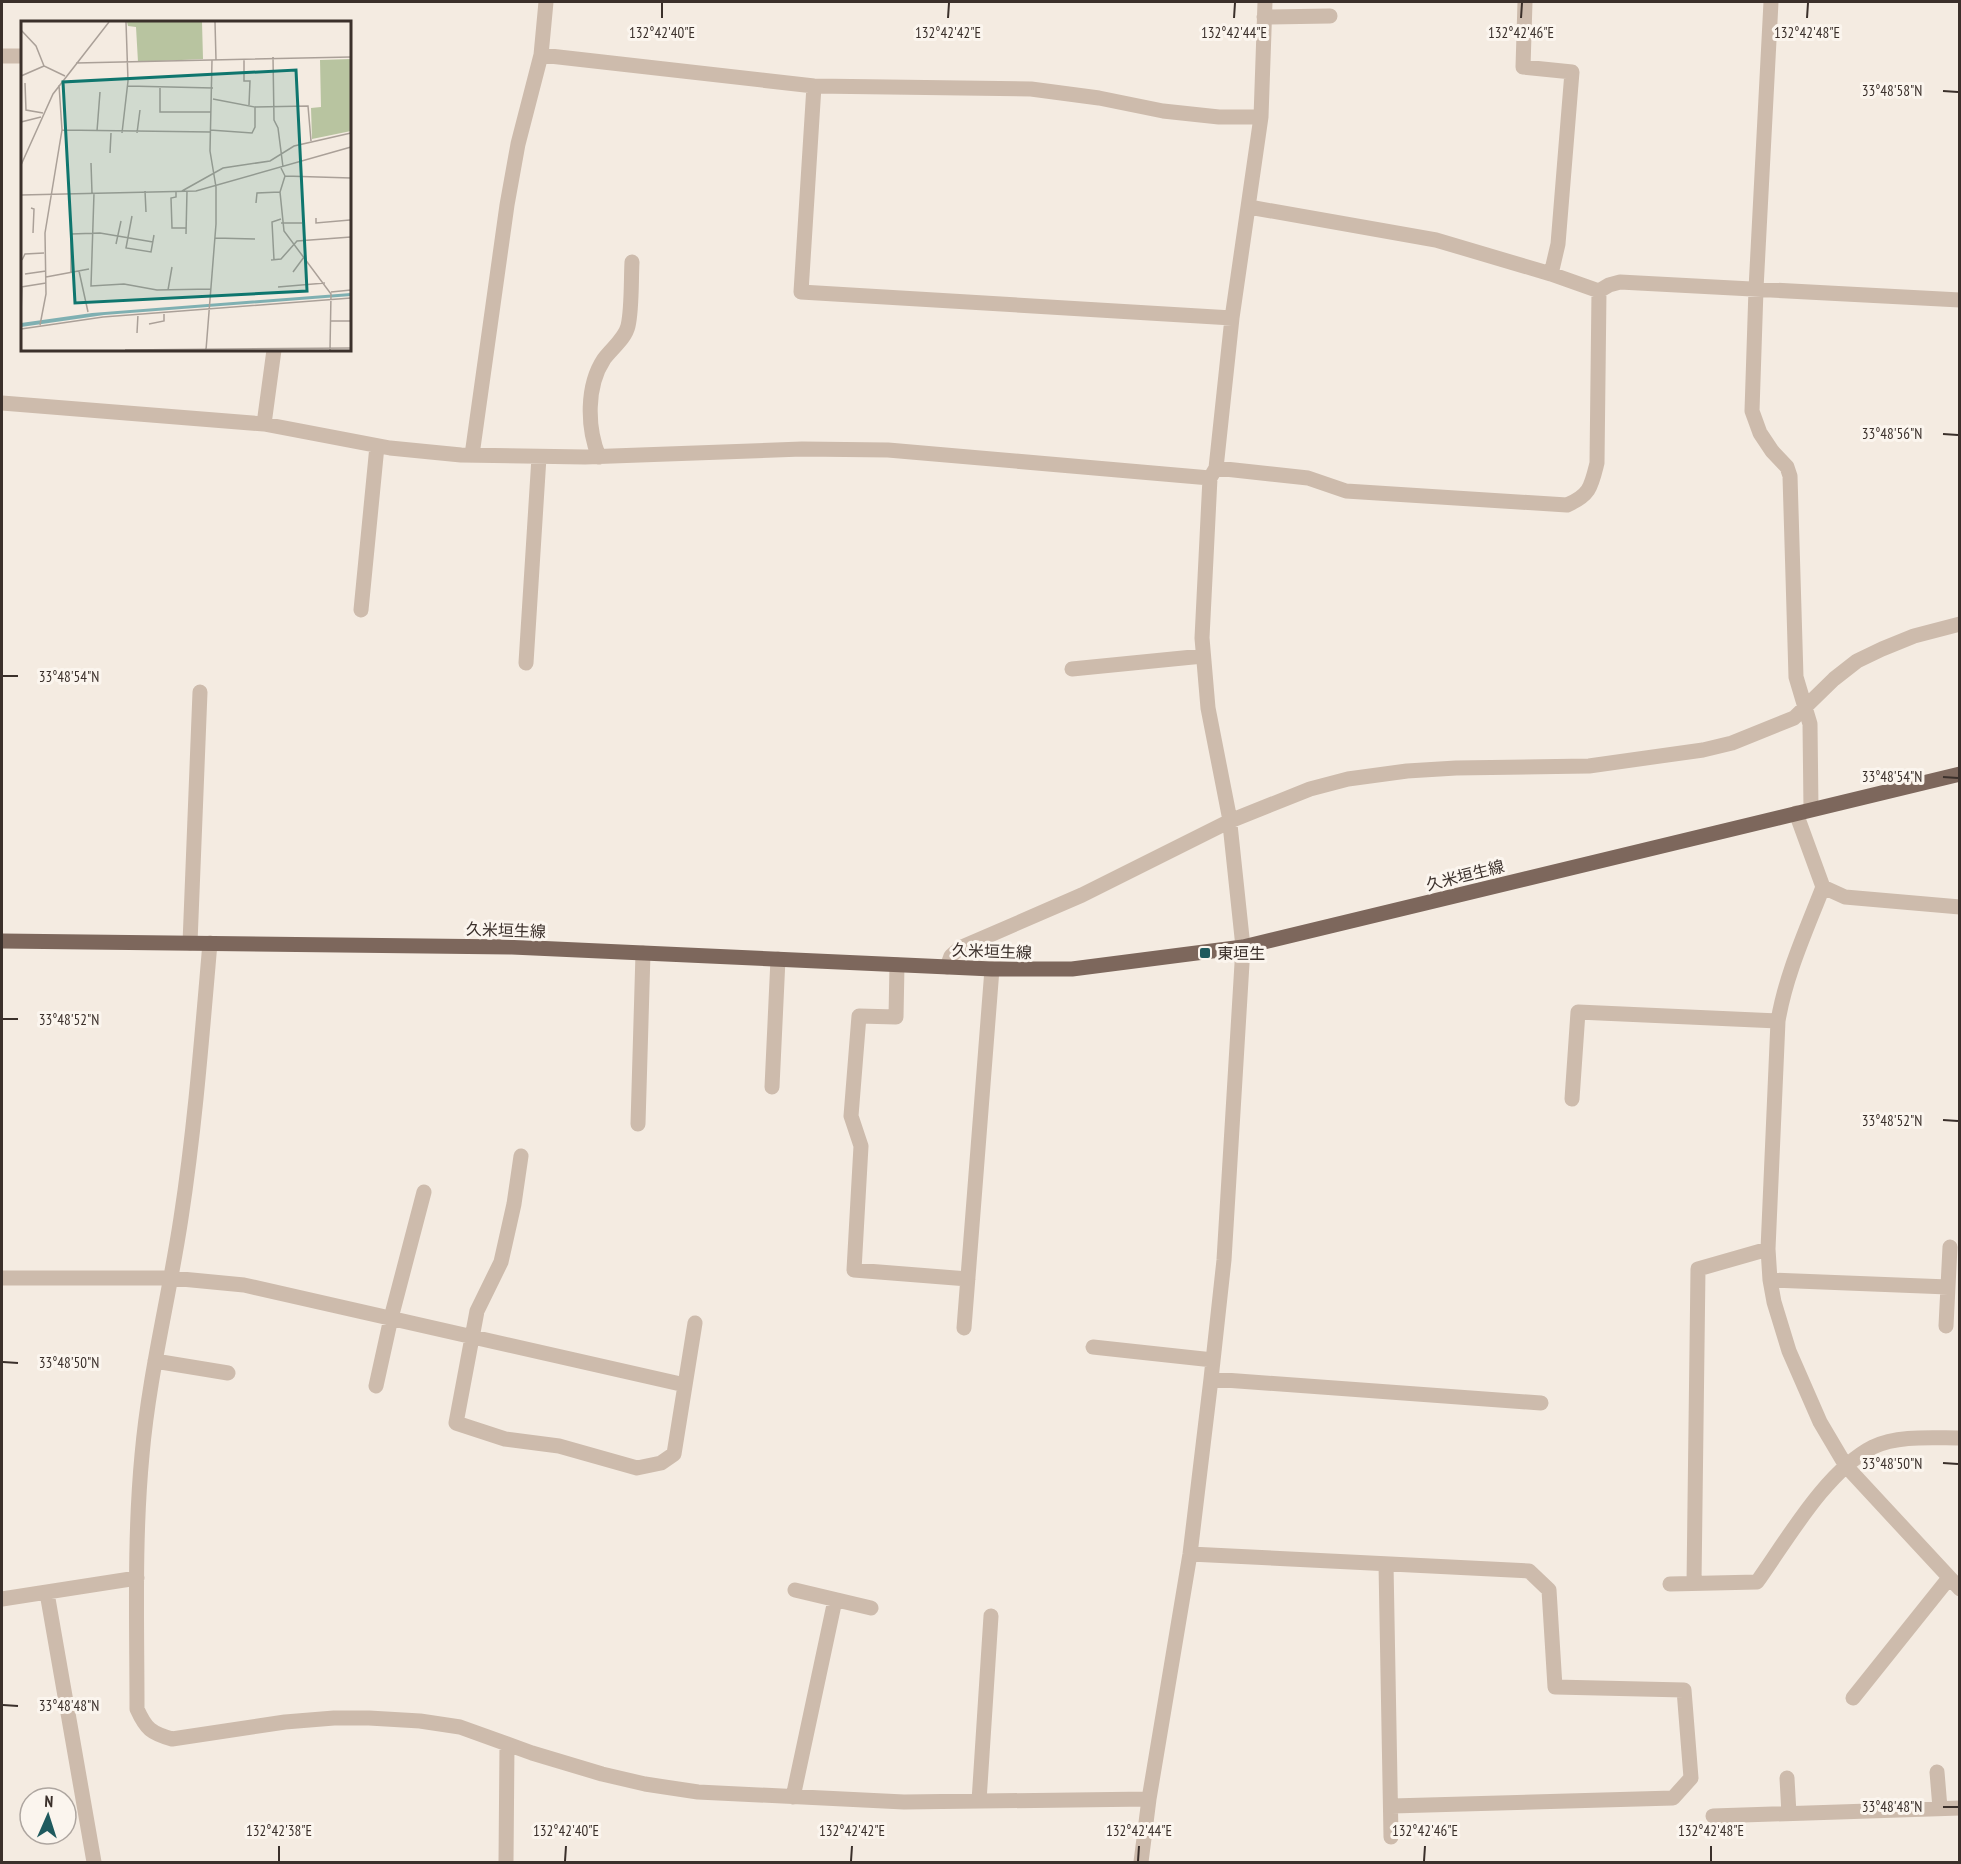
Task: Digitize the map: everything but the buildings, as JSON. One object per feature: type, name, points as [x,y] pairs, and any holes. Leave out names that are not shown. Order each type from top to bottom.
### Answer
[{"type":"main road","name":"久米垣生線","points":[[2,941],[512,947],[992,969],[1072,969],[1243,947],[1959,774]]},
{"type":"street","points":[[472,455],[487,338],[516,154],[541,55],[546,2]]},
{"type":"street","points":[[1525,2],[1523,67],[1572,72],[1558,244],[1551,274]]},
{"type":"street","points":[[1771,2],[1752,411],[1760,433],[1787,467],[1790,476],[1796,677],[1810,724],[1803,811],[1823,887],[1790,972],[1783,993],[1778,1021],[1768,1249],[1770,1280],[1789,1351],[1804,1389],[1846,1466],[1954,1583],[1853,1698]]},
{"type":"street","points":[[1142,1863],[1149,1799],[1190,1554],[1211,1379],[1224,1260],[1243,947],[1230,821],[1208,708],[1203,656],[1202,638],[1213,473],[1261,117],[1264,9],[1330,16]]},
{"type":"street","points":[[541,55],[814,86],[1030,89],[1099,98],[1163,111],[1219,117],[1261,117]]},
{"type":"street","points":[[2,56],[21,56]]},
{"type":"street","points":[[814,86],[801,292],[1233,318]]},
{"type":"street","points":[[1249,207],[1436,240],[1551,274],[1599,291]]},
{"type":"street","points":[[599,457],[594,445],[592,429],[591,401],[594,377],[604,358],[628,327],[632,262]]},
{"type":"street","points":[[1599,291],[1620,282],[1959,300]]},
{"type":"street","points":[[2,403],[264,424],[377,446],[472,455],[599,457],[802,449],[888,450],[1308,478],[1346,491],[1567,505],[1581,499],[1592,484],[1597,463],[1599,291]]},
{"type":"street","points":[[264,424],[274,351]]},
{"type":"street","points":[[361,610],[377,446]]},
{"type":"street","points":[[526,663],[539,457]]},
{"type":"street","points":[[947,967],[951,956],[960,948],[1082,895],[1230,821],[1310,789],[1348,779],[1407,771],[1589,766],[1703,750],[1732,743],[1794,718],[1834,679],[1857,661],[1914,636],[1959,624]]},
{"type":"street","points":[[1072,669],[1203,656]]},
{"type":"street","points":[[190,944],[200,692]]},
{"type":"street","points":[[1823,887],[1845,897],[1959,907]]},
{"type":"street","points":[[210,943],[196,1100],[181,1219],[148,1404],[142,1457],[137,1578],[137,1709],[145,1726],[157,1735],[172,1739],[192,1738],[285,1722],[334,1718],[420,1721],[460,1727],[602,1774],[645,1784],[698,1792],[904,1802],[1149,1799]]},
{"type":"street","points":[[638,1124],[644,953]]},
{"type":"street","points":[[772,1087],[778,960]]},
{"type":"street","points":[[897,965],[896,1017],[859,1016],[851,1116],[861,1146],[854,1270],[968,1279]]},
{"type":"street","points":[[964,1328],[992,969]]},
{"type":"street","points":[[1572,1099],[1578,1012],[1778,1021]]},
{"type":"street","points":[[521,1156],[514,1204],[501,1262],[477,1311],[456,1423],[505,1439],[559,1446],[637,1468],[661,1463],[674,1454],[695,1323]]},
{"type":"street","points":[[376,1386],[424,1192]]},
{"type":"street","points":[[1946,1326],[1950,1247]]},
{"type":"street","points":[[1694,1583],[1698,1269],[1768,1249]]},
{"type":"street","points":[[2,1278],[171,1278],[244,1285],[685,1384]]},
{"type":"street","points":[[1770,1280],[1948,1287]]},
{"type":"street","points":[[1093,1347],[1213,1360]]},
{"type":"street","points":[[156,1361],[228,1374]]},
{"type":"street","points":[[1211,1379],[1541,1403]]},
{"type":"street","points":[[1670,1584],[1756,1582],[1824,1487],[1846,1466],[1873,1447],[1895,1441],[1959,1438]]},
{"type":"street","points":[[1190,1554],[1529,1571],[1549,1590],[1555,1687],[1684,1690],[1691,1778],[1673,1798],[1392,1806]]},
{"type":"street","points":[[1386,1564],[1391,1837]]},
{"type":"street","points":[[2,1599],[137,1578]]},
{"type":"street","points":[[795,1590],[871,1608]]},
{"type":"street","points":[[47,1593],[94,1863]]},
{"type":"street","points":[[793,1797],[835,1600]]},
{"type":"street","points":[[979,1801],[991,1616]]},
{"type":"street","points":[[506,1863],[507,1744]]},
{"type":"street","points":[[1937,1772],[1940,1809]]},
{"type":"street","points":[[1788,1778],[1789,1814]]},
{"type":"street","points":[[1713,1816],[1959,1808]]},
{"type":"place","name":"東垣生","points":[[1205,953]]}]
